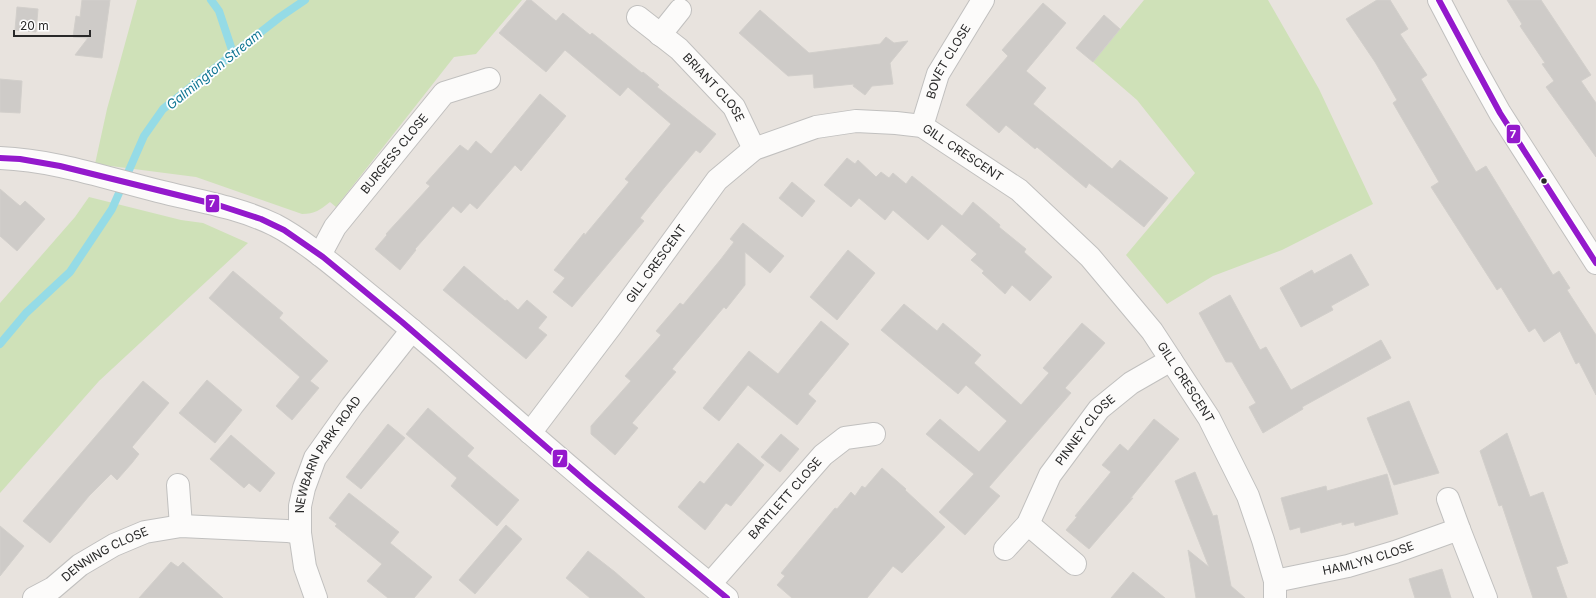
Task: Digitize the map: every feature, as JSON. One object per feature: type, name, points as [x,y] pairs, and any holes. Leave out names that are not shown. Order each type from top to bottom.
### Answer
[{"type":"street","name":"BOVET CLOSE","points":[[922,126],[938,74],[983,0]]},
{"type":"street","points":[[1439,0],[1470,61],[1496,106],[1593,251]]},
{"type":"street","points":[[660,35],[680,10]]},
{"type":"street","name":"BRIANT CLOSE","points":[[638,17],[679,50],[734,107],[754,149]]},
{"type":"street","name":"BURGESS CLOSE","points":[[320,255],[335,227],[444,93],[489,79]]},
{"type":"street","name":"GILL CRESCENT","points":[[530,433],[611,326],[717,180],[754,149],[816,127],[856,121],[922,126],[1019,190],[1090,257],[1152,331],[1209,418],[1248,496],[1263,540],[1275,590]]},
{"type":"street","points":[[0,158],[20,158],[59,165],[203,201],[242,212],[277,226],[320,255],[412,330],[530,433],[727,598]]},
{"type":"street","name":"NEWBARN PARK ROAD","points":[[316,598],[305,567],[300,533],[300,506],[314,458],[352,406],[412,330]]},
{"type":"street","name":"PINNEY CLOSE","points":[[1005,549],[1028,524],[1050,475],[1099,409],[1131,383],[1171,360]]},
{"type":"street","name":"BARTLETT CLOSE","points":[[710,584],[822,455],[845,438],[874,434]]},
{"type":"street","points":[[178,485],[182,526]]},
{"type":"street","points":[[1448,499],[1486,598]]},
{"type":"street","points":[[1028,524],[1075,564]]},
{"type":"street","name":"DENNING CLOSE","points":[[34,598],[53,588],[80,566],[114,545],[145,532],[182,526],[287,531],[300,533]]},
{"type":"street","name":"HAMLYN CLOSE","points":[[1275,590],[1395,552],[1459,529]]},
{"type":"green space","points":[[137,0],[522,0],[476,54],[454,57],[336,207],[330,202],[317,211],[302,214],[196,177],[95,164],[107,109]]},
{"type":"green space","points":[[1144,0],[1268,0],[1319,89],[1373,204],[1282,250],[1213,276],[1167,304],[1126,255],[1195,173],[1137,100],[1093,62]]},
{"type":"green space","points":[[89,197],[181,220],[203,223],[248,243],[99,381],[0,493],[0,303],[75,217]]},
{"type":"building","points":[[82,0],[110,0],[102,58],[75,55],[88,38],[73,37],[76,16],[80,17]]},
{"type":"building","points":[[527,0],[531,0],[556,21],[563,13],[590,35],[592,33],[659,85],[657,87],[716,134],[700,153],[696,150],[664,188],[640,218],[644,221],[572,307],[553,292],[565,278],[554,270],[629,182],[625,179],[671,124],[628,87],[620,96],[565,50],[546,72],[499,33]]},
{"type":"building","points":[[1377,0],[1390,0],[1408,29],[1400,34],[1427,75],[1421,79],[1476,172],[1486,166],[1553,275],[1559,271],[1570,288],[1567,290],[1596,335],[1596,395],[1579,362],[1576,364],[1560,331],[1544,342],[1535,328],[1529,332],[1501,287],[1497,290],[1431,187],[1439,182],[1393,103],[1397,100],[1375,62],[1346,19]]},
{"type":"building","points":[[1507,0],[1541,0],[1591,75],[1581,81],[1596,103],[1596,157],[1546,87],[1554,81],[1542,64],[1545,63],[1520,26],[1522,24]]},
{"type":"building","points":[[1043,3],[1066,23],[1026,71],[1046,88],[1033,104],[1112,169],[1120,160],[1168,198],[1144,227],[1089,183],[1086,188],[1037,147],[1035,149],[1006,125],[999,133],[966,105],[1008,56],[1002,50]]},
{"type":"building","points":[[17,7],[38,9],[36,32],[15,30]]},
{"type":"building","points":[[760,10],[809,53],[880,44],[886,37],[894,43],[908,41],[890,63],[893,84],[872,86],[865,95],[853,86],[854,84],[814,88],[813,74],[788,76],[739,33]]},
{"type":"building","points":[[1104,15],[1120,29],[1093,62],[1076,48]]},
{"type":"building","points":[[0,79],[22,81],[20,113],[0,112]]},
{"type":"building","points":[[540,94],[566,116],[521,171],[515,165],[477,209],[470,203],[461,213],[453,206],[415,249],[416,250],[400,270],[375,249],[387,235],[386,234],[430,186],[426,183],[460,145],[468,151],[476,141],[491,154]]},
{"type":"building","points":[[847,158],[855,164],[858,160],[876,177],[881,172],[889,178],[893,173],[906,184],[912,176],[962,216],[973,202],[1000,225],[999,227],[1026,249],[1024,252],[1052,277],[1030,301],[1012,285],[1005,294],[982,273],[984,271],[971,260],[977,254],[942,224],[928,240],[893,210],[885,220],[859,198],[851,207],[824,185]]},
{"type":"building","points":[[792,182],[815,201],[802,217],[779,198]]},
{"type":"building","points":[[0,189],[20,206],[25,201],[45,219],[17,251],[0,236]]},
{"type":"building","points":[[743,223],[784,256],[770,273],[745,252],[745,285],[726,309],[724,307],[672,369],[676,372],[632,423],[638,428],[615,455],[591,434],[591,426],[631,381],[625,376],[661,335],[656,331],[680,303],[683,305],[721,259],[734,242],[730,239]]},
{"type":"building","points":[[848,250],[875,273],[837,320],[810,297]]},
{"type":"building","points":[[1351,254],[1369,285],[1331,306],[1333,310],[1301,327],[1280,288],[1312,270],[1314,274]]},
{"type":"building","points":[[464,266],[505,301],[507,300],[518,310],[527,300],[547,317],[538,328],[547,335],[526,359],[443,290]]},
{"type":"building","points":[[233,271],[283,313],[279,318],[328,361],[310,381],[319,388],[292,420],[276,406],[300,377],[209,298]]},
{"type":"building","points":[[1230,295],[1260,350],[1266,347],[1291,390],[1381,340],[1391,358],[1302,407],[1303,409],[1263,433],[1249,407],[1256,403],[1232,362],[1226,362],[1199,313]]},
{"type":"building","points":[[904,304],[937,331],[943,323],[981,355],[974,363],[1021,405],[1049,373],[1043,368],[1082,323],[1105,343],[1065,388],[1071,393],[989,487],[1000,496],[965,535],[939,512],[974,474],[926,434],[940,419],[979,452],[1007,421],[966,385],[958,394],[881,330]]},
{"type":"building","points":[[821,321],[849,344],[808,394],[816,401],[797,425],[748,385],[719,421],[703,408],[749,351],[778,374]]},
{"type":"building","points":[[207,380],[242,410],[215,443],[179,413]]},
{"type":"building","points":[[143,381],[169,403],[132,447],[139,454],[132,463],[117,480],[111,474],[89,496],[50,543],[23,521]]},
{"type":"building","points":[[1409,401],[1439,473],[1394,485],[1367,418]]},
{"type":"building","points":[[428,408],[474,448],[467,456],[519,500],[497,526],[451,486],[457,478],[406,434]]},
{"type":"building","points":[[1154,419],[1179,439],[1130,499],[1133,498],[1089,549],[1066,530],[1077,517],[1075,516],[1111,472],[1102,465],[1120,444],[1128,451]]},
{"type":"building","points":[[388,424],[405,438],[361,489],[346,477]]},
{"type":"building","points":[[1507,433],[1530,497],[1543,492],[1568,563],[1556,567],[1567,598],[1533,598],[1502,505],[1499,506],[1480,451]]},
{"type":"building","points":[[781,434],[799,449],[780,472],[761,457]]},
{"type":"building","points":[[231,435],[275,473],[260,492],[249,483],[244,488],[210,459]]},
{"type":"building","points":[[738,443],[764,465],[731,506],[726,503],[705,530],[678,507],[700,481],[704,484]]},
{"type":"building","points":[[882,468],[945,527],[902,573],[893,566],[867,598],[792,598],[777,585],[785,576],[781,573],[835,508],[837,509],[851,492],[855,496],[862,486],[865,488]]},
{"type":"building","points":[[1195,472],[1213,516],[1217,515],[1231,586],[1245,598],[1196,598],[1188,550],[1209,567],[1175,481]]},
{"type":"building","points":[[1387,474],[1398,514],[1355,526],[1354,522],[1342,525],[1342,522],[1301,533],[1300,527],[1290,530],[1281,498],[1326,486],[1327,491]]},
{"type":"building","points":[[349,493],[399,532],[390,543],[432,577],[414,598],[388,598],[367,581],[382,564],[335,526],[337,524],[329,518]]},
{"type":"building","points":[[506,525],[522,539],[475,594],[459,580]]},
{"type":"building","points":[[0,526],[24,546],[0,576]]},
{"type":"building","points":[[588,551],[645,598],[590,598],[566,578]]},
{"type":"building","points":[[171,562],[178,567],[183,562],[223,598],[139,598]]},
{"type":"building","points":[[1442,569],[1451,598],[1415,598],[1409,579]]},
{"type":"building","points":[[1133,572],[1165,598],[1111,598]]},
{"type":"waterway","points":[[211,0],[219,11],[233,53]]},
{"type":"waterway","name":"Galmington Stream","points":[[0,344],[26,313],[70,272],[112,209],[144,136],[163,109],[280,17],[305,0]]},
{"type":"transit line","name":"7","points":[[1439,0],[1500,113],[1596,263]]},
{"type":"transit line","name":"7","points":[[0,158],[20,159],[60,166],[218,205],[261,219],[284,230],[323,257],[402,322],[589,484],[727,598]]}]
